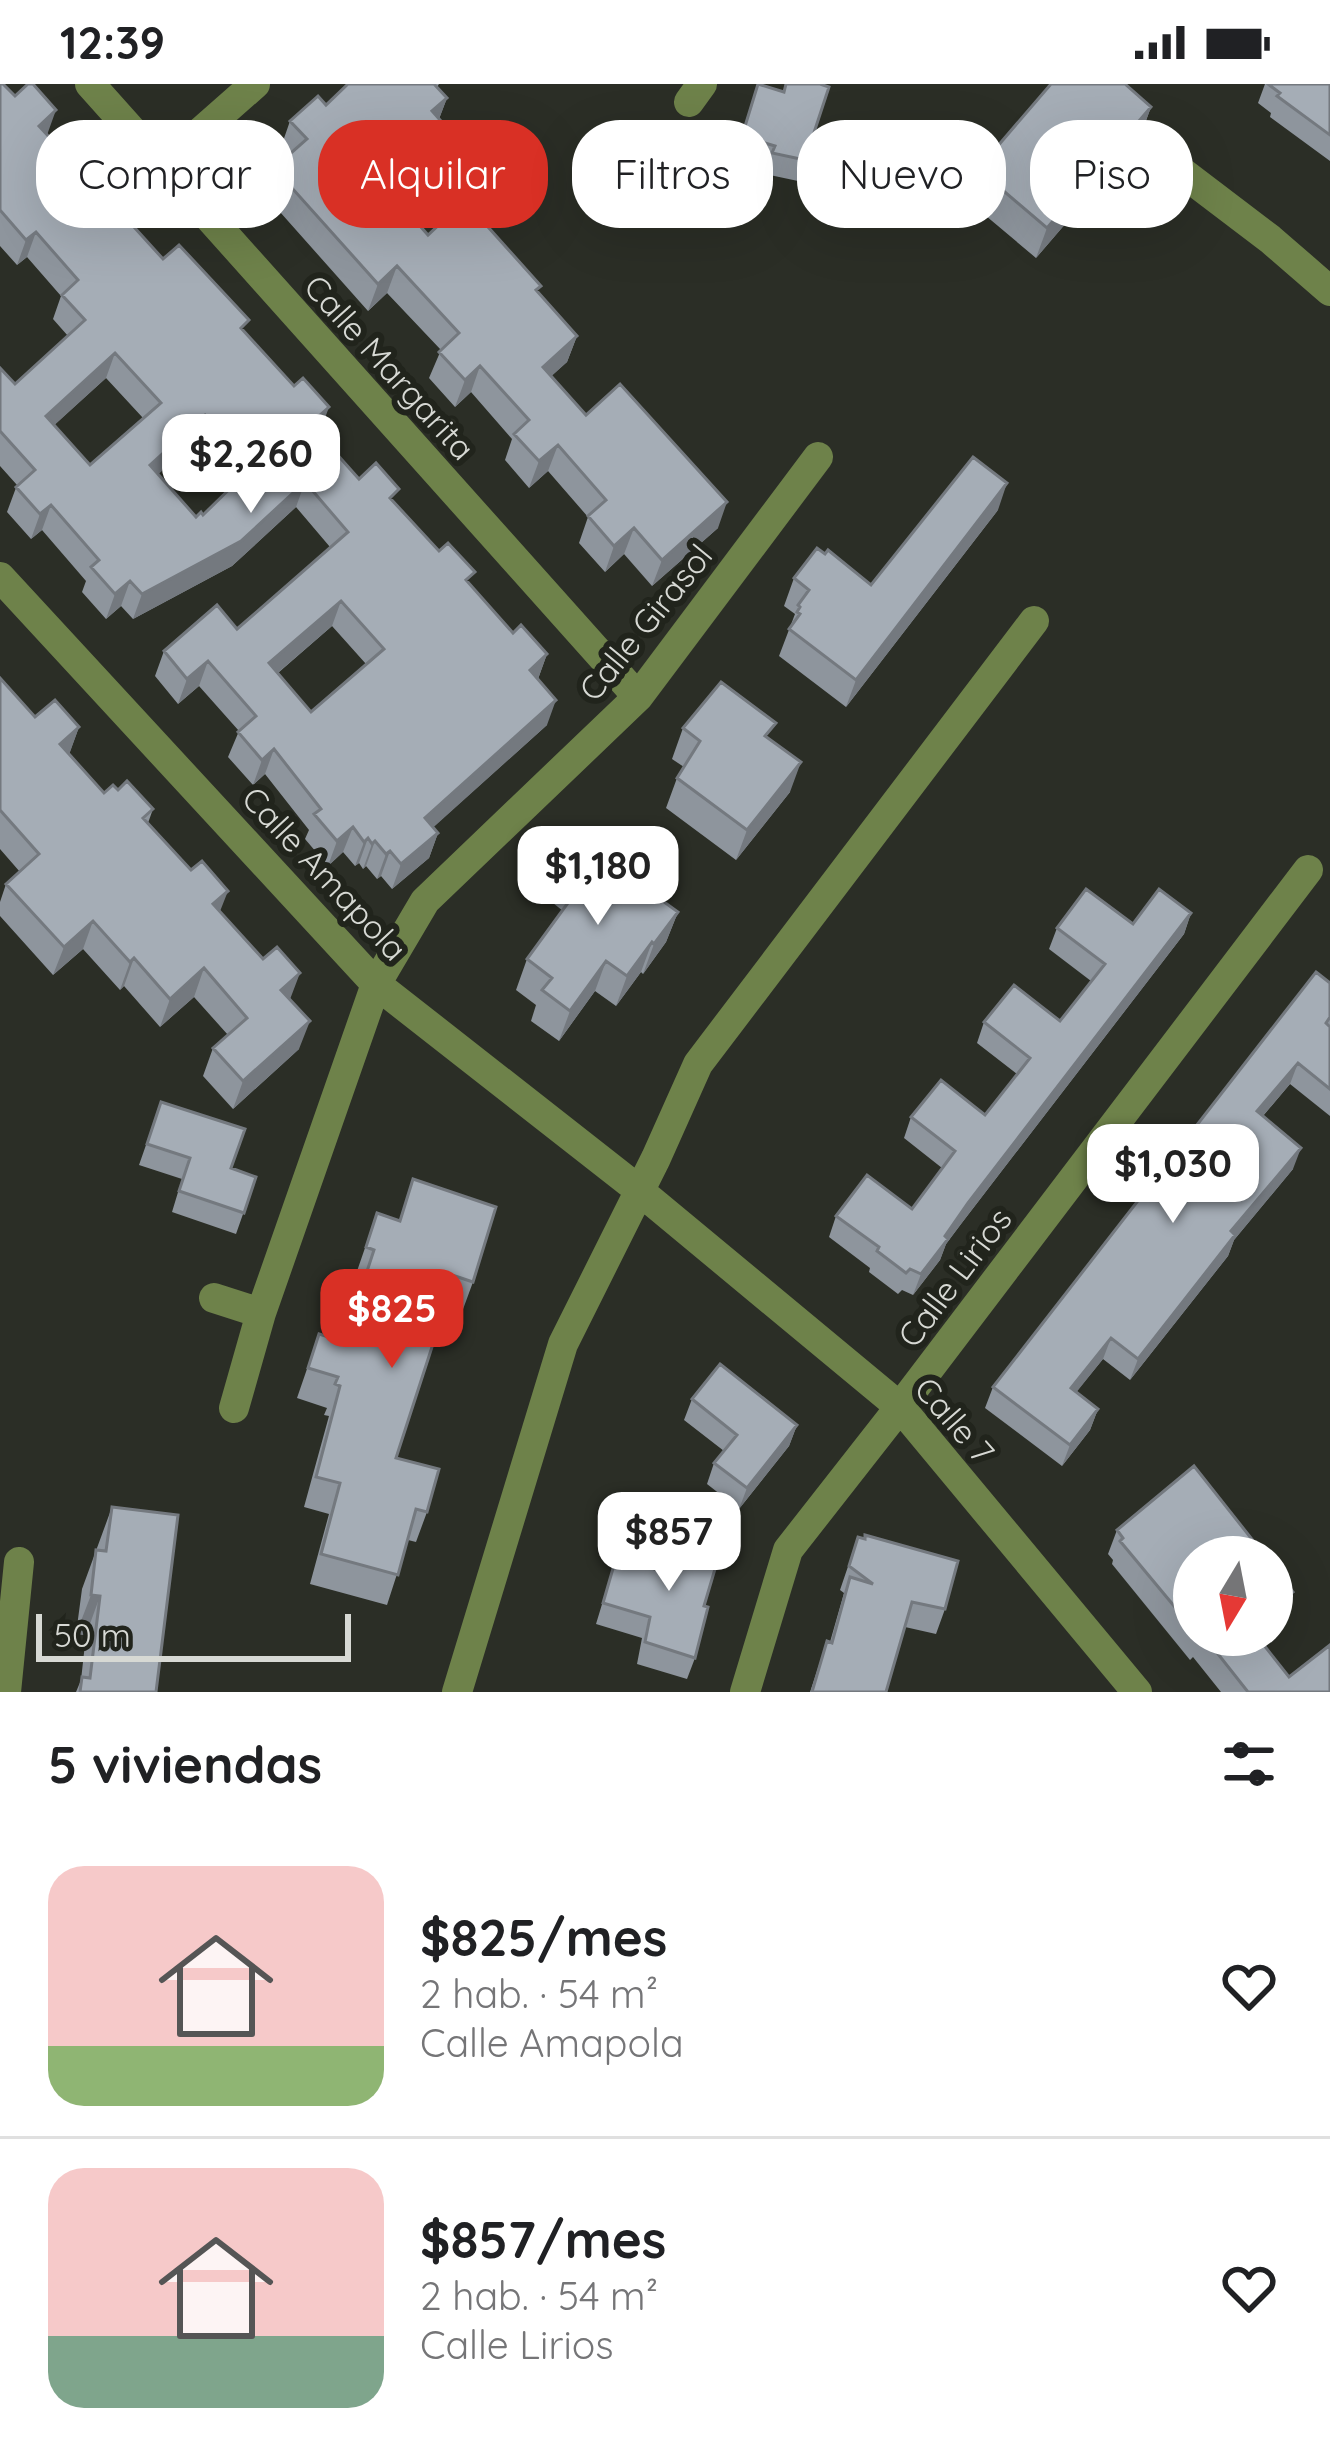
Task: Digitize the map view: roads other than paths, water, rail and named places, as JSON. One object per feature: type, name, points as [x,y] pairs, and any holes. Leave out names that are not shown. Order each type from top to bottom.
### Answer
[{"type":"street","name":"Calle Margarita","points":[[90,84],[122,120]]},
{"type":"street","points":[[214,120],[255,84]]},
{"type":"street","points":[[1193,181],[1330,291]]},
{"type":"street","name":"Calle Margarita","points":[[217,228],[638,698]]},
{"type":"street","name":"Calle Girasol","points":[[234,1408],[261,1313],[376,984],[425,902],[638,698],[818,457]]},
{"type":"street","name":"Calle Amapola","points":[[0,577],[376,984],[635,1188]]},
{"type":"street","points":[[457,1692],[563,1344],[698,1064],[1034,621]]},
{"type":"street","name":"Calle Lirios","points":[[745,1692],[788,1550],[1308,870]]},
{"type":"street","name":"Calle 7","points":[[635,1188],[900,1407],[1137,1692]]},
{"type":"street","points":[[214,1298],[261,1313]]},
{"type":"street","points":[[6,1692],[19,1562]]}]
